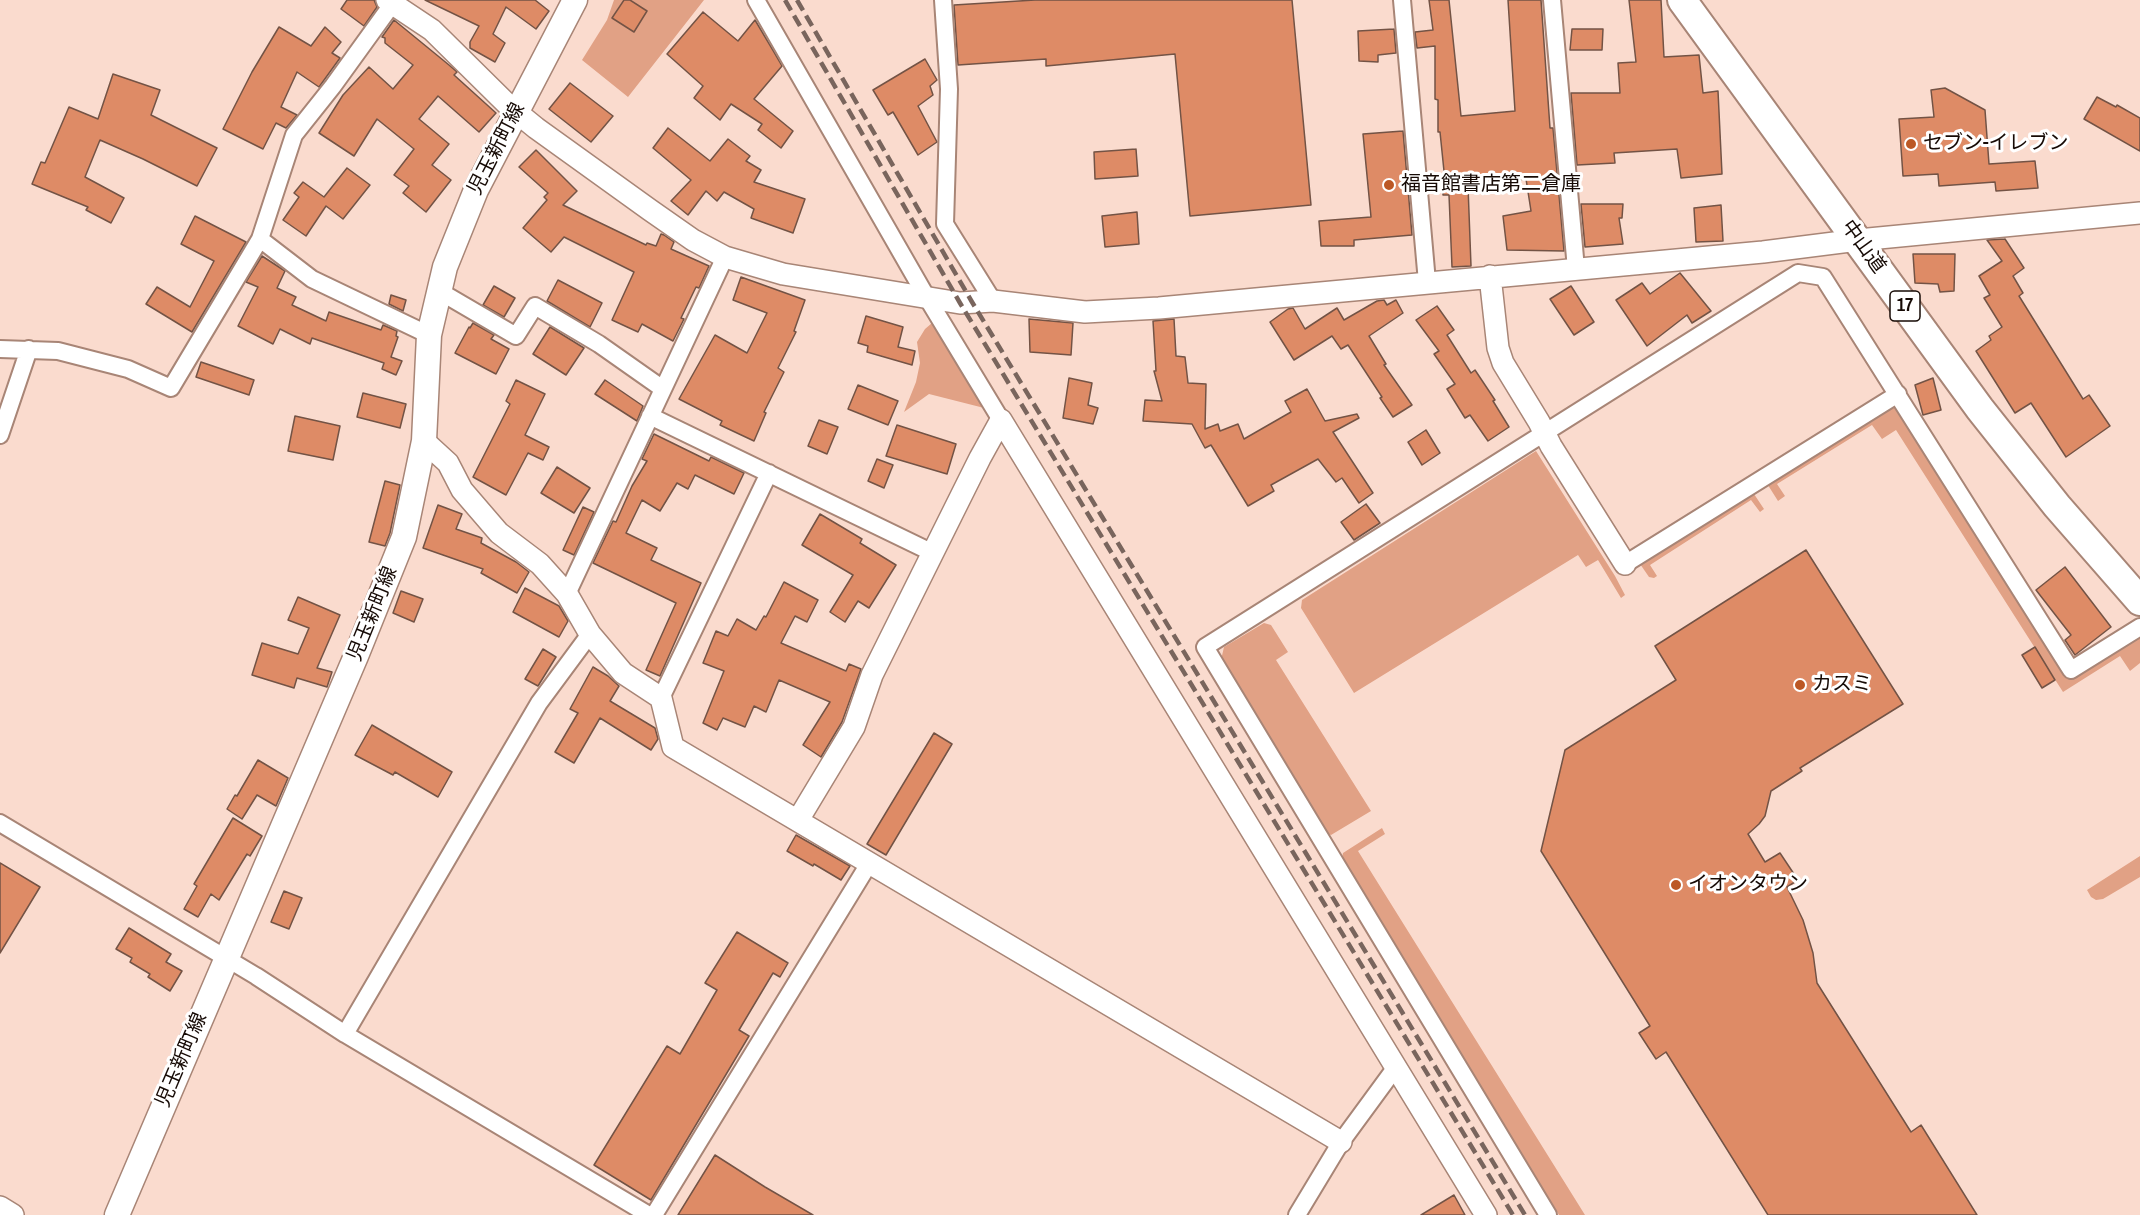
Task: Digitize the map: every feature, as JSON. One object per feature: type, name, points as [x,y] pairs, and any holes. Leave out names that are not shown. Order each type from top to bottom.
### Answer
[{"type":"highway","name":"中山道","points":[[1683,0],[1980,409],[2057,506],[2140,601]]},
{"type":"main road","name":"児玉新町線","points":[[117,1215],[356,656],[404,537],[424,441],[429,335],[452,247],[467,210],[516,111],[575,0]]},
{"type":"street","points":[[756,0],[926,296],[1486,1215]]},
{"type":"street","points":[[943,0],[949,89],[945,224],[993,301]]},
{"type":"street","points":[[1402,0],[1427,282]]},
{"type":"street","points":[[1552,0],[1576,268]]},
{"type":"street","points":[[0,350],[58,351],[128,369],[171,388],[260,239],[294,135],[333,86],[390,2],[432,30],[536,128],[693,240],[725,257],[783,274],[960,303],[993,301],[1085,312],[1159,308],[1809,247],[1858,240],[2140,213]]},
{"type":"street","points":[[260,239],[312,279],[429,335]]},
{"type":"street","points":[[1809,247],[1810,275]]},
{"type":"street","points":[[567,594],[725,257]]},
{"type":"street","points":[[1548,1215],[1204,647],[1798,273],[1822,277],[2071,670],[2140,627]]},
{"type":"street","points":[[1490,276],[1495,332],[1503,363],[1625,564],[1898,394]]},
{"type":"street","points":[[439,291],[516,336],[536,306],[599,344],[663,389]]},
{"type":"street","points":[[0,435],[29,349]]},
{"type":"street","points":[[650,416],[933,553]]},
{"type":"street","points":[[798,820],[854,727],[872,675],[1001,420]]},
{"type":"street","points":[[424,441],[448,463],[462,490],[499,533],[540,564],[567,594],[590,634],[623,673],[661,698]]},
{"type":"street","points":[[769,473],[661,698],[673,747],[1341,1142]]},
{"type":"street","points":[[345,1034],[539,703],[590,634]]},
{"type":"street","points":[[0,823],[256,976],[345,1034],[649,1215]]},
{"type":"street","points":[[654,1215],[870,862]]},
{"type":"street","points":[[1298,1215],[1341,1142],[1396,1067]]},
{"type":"street","points":[[0,1207],[13,1215]]},
{"type":"shaded area","points":[[614,0],[704,0],[628,97],[582,60],[607,20]]},
{"type":"shaded area","points":[[939,317],[996,411],[929,394],[904,412],[916,382],[920,363],[917,342],[925,329]]},
{"type":"shaded area","points":[[1893,403],[2067,677],[2140,635],[2140,663],[2130,671],[2120,656],[2063,692],[1896,430],[1882,439],[1872,425],[1777,484],[1785,496],[1778,501],[1766,482]]},
{"type":"shaded area","points":[[1536,451],[1625,595],[1621,598],[1598,560],[1586,567],[1578,555],[1354,693],[1301,608],[1302,600]]},
{"type":"shaded area","points":[[1752,491],[1764,509],[1760,512],[1751,500],[1650,565],[1657,576],[1649,577],[1638,561]]},
{"type":"shaded area","points":[[1264,623],[1271,625],[1288,652],[1276,660],[1371,811],[1331,835],[1326,833],[1221,660],[1224,647]]},
{"type":"shaded area","points":[[1382,828],[1385,834],[1358,851],[1585,1215],[1559,1215],[1342,858],[1343,853]]},
{"type":"shaded area","points":[[2140,856],[2140,877],[2103,899],[2096,900],[2091,897],[2087,890]]},
{"type":"building","points":[[347,0],[374,0],[377,7],[364,26],[341,9]]},
{"type":"building","points":[[425,0],[535,0],[549,11],[536,29],[506,7],[493,34],[505,43],[495,62],[470,48],[470,42],[479,26]]},
{"type":"building","points":[[624,0],[630,0],[647,11],[634,32],[612,18]]},
{"type":"building","points":[[1035,0],[1292,0],[1311,205],[1190,216],[1175,54],[1046,66],[1046,59],[958,65],[954,5]]},
{"type":"building","points":[[1429,0],[1449,0],[1461,116],[1515,111],[1508,0],[1541,0],[1550,128],[1553,128],[1564,251],[1507,250],[1503,216],[1531,211],[1526,179],[1468,186],[1471,266],[1452,267],[1449,195],[1443,195],[1443,181],[1445,181],[1440,132],[1438,132],[1438,100],[1435,99],[1435,46],[1417,48],[1415,32],[1433,30]]},
{"type":"building","points":[[1629,0],[1661,0],[1664,57],[1699,55],[1703,93],[1718,91],[1722,174],[1681,178],[1677,149],[1614,153],[1615,163],[1577,165],[1571,93],[1620,93],[1618,63],[1636,62]]},
{"type":"building","points":[[703,12],[738,41],[755,20],[774,52],[782,66],[754,99],[793,131],[781,148],[758,130],[762,124],[731,104],[720,120],[694,98],[703,86],[667,54]]},
{"type":"building","points":[[394,20],[457,72],[454,75],[496,113],[479,132],[438,96],[419,119],[449,144],[432,165],[451,180],[426,212],[403,193],[409,186],[394,175],[414,149],[377,119],[354,156],[319,133],[343,95],[369,67],[393,89],[413,65],[385,43],[385,38],[382,37]]},
{"type":"building","points":[[279,27],[311,46],[325,27],[341,42],[332,53],[340,58],[319,87],[297,72],[281,107],[297,115],[286,128],[276,123],[263,149],[223,129],[252,72]]},
{"type":"building","points":[[1394,29],[1396,53],[1378,55],[1378,62],[1359,61],[1358,31]]},
{"type":"building","points":[[1572,29],[1603,29],[1602,50],[1570,50]]},
{"type":"building","points":[[925,59],[937,80],[930,86],[933,95],[918,106],[937,142],[918,155],[893,112],[888,115],[873,90]]},
{"type":"building","points":[[113,74],[160,90],[151,115],[217,148],[197,186],[100,140],[85,177],[124,198],[111,223],[86,210],[88,207],[32,184],[41,162],[45,163],[69,107],[98,119]]},
{"type":"building","points":[[570,83],[613,116],[591,142],[549,109]]},
{"type":"building","points":[[1945,88],[1985,110],[1989,164],[2035,161],[2038,188],[1996,191],[1995,182],[1939,186],[1938,174],[1903,176],[1899,119],[1934,117],[1931,90]]},
{"type":"building","points":[[2097,97],[2140,118],[2140,151],[2084,119]]},
{"type":"building","points":[[668,128],[710,161],[728,139],[750,156],[746,161],[761,170],[754,182],[805,199],[793,233],[751,218],[754,209],[724,192],[717,201],[706,191],[688,215],[671,201],[691,180],[653,148]]},
{"type":"building","name":"福音館書店第二倉庫","points":[[1403,131],[1412,235],[1354,240],[1354,246],[1321,246],[1319,221],[1371,217],[1363,134]]},
{"type":"building","points":[[1136,149],[1138,176],[1095,179],[1094,152]]},
{"type":"building","points":[[536,150],[577,191],[563,205],[646,245],[647,243],[656,246],[661,234],[664,235],[674,242],[671,249],[709,266],[681,318],[684,319],[673,341],[642,324],[638,332],[612,320],[634,272],[564,237],[551,252],[523,228],[547,200],[544,197],[548,193],[519,167]]},
{"type":"building","points":[[347,168],[370,185],[343,219],[326,206],[306,236],[283,220],[299,197],[294,193],[303,182],[324,197]]},
{"type":"building","points":[[1581,204],[1623,204],[1622,218],[1619,218],[1623,244],[1585,247]]},
{"type":"building","points":[[1721,205],[1723,241],[1696,242],[1694,208]]},
{"type":"building","points":[[1137,212],[1139,244],[1105,247],[1102,216]]},
{"type":"building","points":[[195,216],[246,242],[192,332],[146,304],[157,287],[190,307],[214,261],[181,244]]},
{"type":"building","points":[[2005,239],[2024,268],[2013,276],[2023,293],[2019,296],[2083,399],[2089,395],[2110,426],[2066,457],[2031,403],[2015,413],[1976,351],[1991,340],[1989,336],[2002,327],[1984,298],[1990,295],[1979,276],[2002,261],[1987,240]]},
{"type":"building","points":[[1913,254],[1955,254],[1954,291],[1940,292],[1938,284],[1915,283]]},
{"type":"building","points":[[262,256],[285,271],[277,288],[296,297],[292,305],[326,321],[329,312],[381,330],[383,325],[397,331],[396,336],[398,337],[391,357],[402,361],[396,375],[382,369],[384,363],[312,338],[310,344],[280,329],[273,344],[238,326],[258,287],[246,282]]},
{"type":"building","points":[[1680,273],[1711,311],[1692,323],[1687,315],[1647,346],[1616,300],[1642,283],[1650,294]]},
{"type":"building","points":[[741,277],[805,300],[794,331],[796,332],[778,368],[784,372],[764,412],[766,413],[754,441],[720,425],[722,421],[679,399],[715,335],[747,353],[767,313],[733,300]]},
{"type":"building","points":[[558,280],[602,303],[590,327],[547,301]]},
{"type":"building","points":[[494,286],[515,298],[504,317],[483,305]]},
{"type":"building","points":[[1571,286],[1594,322],[1574,335],[1550,299]]},
{"type":"building","points":[[391,295],[406,300],[403,311],[389,304]]},
{"type":"building","points":[[1384,300],[1387,305],[1396,300],[1403,313],[1369,336],[1386,364],[1384,365],[1412,405],[1393,417],[1348,345],[1341,349],[1332,336],[1294,360],[1270,322],[1293,308],[1305,329],[1337,308],[1344,320],[1377,301]]},
{"type":"building","points":[[1437,306],[1454,330],[1447,335],[1471,373],[1475,370],[1495,400],[1493,401],[1509,427],[1488,441],[1470,415],[1465,418],[1447,389],[1455,384],[1434,354],[1439,351],[1416,320]]},
{"type":"building","points":[[866,316],[903,327],[898,347],[915,351],[912,365],[867,352],[868,346],[858,343]]},
{"type":"building","points":[[1029,319],[1073,323],[1071,355],[1030,352]]},
{"type":"building","points":[[1174,319],[1176,356],[1185,357],[1188,383],[1206,384],[1205,429],[1218,424],[1220,431],[1238,424],[1244,439],[1291,412],[1285,401],[1307,389],[1325,421],[1357,414],[1359,418],[1333,432],[1373,493],[1359,503],[1342,478],[1336,482],[1318,459],[1271,485],[1274,491],[1248,506],[1211,445],[1205,448],[1192,424],[1143,421],[1145,400],[1162,401],[1154,371],[1156,371],[1153,321]]},
{"type":"building","points":[[473,323],[494,335],[491,339],[509,349],[496,374],[455,353]]},
{"type":"building","points":[[550,327],[584,348],[566,375],[533,354]]},
{"type":"building","points":[[201,362],[254,380],[249,395],[196,377]]},
{"type":"building","points":[[1069,378],[1092,383],[1088,405],[1098,408],[1093,424],[1063,418]]},
{"type":"building","points":[[1933,378],[1941,410],[1923,415],[1915,385]]},
{"type":"building","points":[[516,380],[545,394],[525,435],[549,447],[543,460],[528,453],[506,495],[473,477],[510,404],[506,401]]},
{"type":"building","points":[[605,380],[643,406],[637,421],[595,394]]},
{"type":"building","points":[[858,385],[898,401],[888,425],[848,409]]},
{"type":"building","points":[[363,393],[406,404],[400,428],[357,417]]},
{"type":"building","points":[[295,416],[340,426],[333,460],[288,451]]},
{"type":"building","points":[[819,420],[838,427],[827,454],[808,446]]},
{"type":"building","points":[[897,425],[956,444],[947,474],[886,456]]},
{"type":"building","points":[[1426,430],[1440,453],[1422,465],[1408,442]]},
{"type":"building","points":[[654,434],[709,461],[711,457],[744,473],[734,494],[695,475],[688,489],[677,483],[660,511],[642,500],[626,533],[657,548],[651,560],[701,583],[660,676],[646,670],[676,603],[593,563],[613,521],[616,522],[632,486],[647,461],[642,459]]},
{"type":"building","points":[[877,459],[893,465],[884,488],[868,481]]},
{"type":"building","points":[[557,467],[590,488],[574,513],[541,493]]},
{"type":"building","points":[[385,481],[400,485],[385,546],[369,542]]},
{"type":"building","points":[[1366,504],[1380,523],[1354,540],[1341,522]]},
{"type":"building","points":[[438,505],[462,514],[456,529],[482,538],[481,543],[516,562],[529,572],[517,593],[481,573],[483,569],[423,548]]},
{"type":"building","points":[[583,507],[594,512],[574,555],[563,550]]},
{"type":"building","points":[[820,514],[862,539],[860,543],[896,565],[869,608],[858,601],[845,622],[830,612],[853,575],[802,545]]},
{"type":"building","name":"イオンタウン","points":[[1806,550],[1903,704],[1800,768],[1802,771],[1771,791],[1765,816],[1748,834],[1765,862],[1780,853],[1798,880],[1787,887],[1803,920],[1813,953],[1817,983],[1911,1132],[1921,1125],[1977,1215],[1768,1215],[1666,1052],[1656,1059],[1639,1033],[1650,1026],[1541,851],[1565,750],[1676,680],[1655,646]]},
{"type":"building","points":[[2065,567],[2111,627],[2075,655],[2065,640],[2071,635],[2036,590]]},
{"type":"building","points":[[784,582],[818,600],[807,622],[795,616],[781,643],[846,671],[849,664],[861,669],[842,722],[821,757],[803,745],[830,702],[779,680],[766,712],[754,706],[745,727],[723,718],[717,730],[703,723],[724,671],[703,663],[716,631],[728,636],[737,619],[756,630],[764,616],[766,617]]},
{"type":"building","points":[[525,588],[559,606],[568,621],[559,637],[513,612]]},
{"type":"building","points":[[401,591],[423,599],[414,622],[393,613]]},
{"type":"building","points":[[298,597],[340,615],[317,668],[332,672],[327,687],[297,678],[294,688],[252,675],[262,643],[298,654],[309,628],[288,620]]},
{"type":"building","points":[[2035,647],[2055,680],[2042,688],[2022,655]]},
{"type":"building","points":[[543,649],[556,657],[538,686],[525,679]]},
{"type":"building","points":[[593,667],[619,686],[610,701],[655,728],[658,739],[651,750],[600,718],[574,763],[555,752],[578,713],[570,709]]},
{"type":"building","points":[[372,725],[452,772],[438,797],[395,772],[393,775],[355,755]]},
{"type":"building","points":[[934,733],[952,744],[886,855],[867,844]]},
{"type":"building","points":[[258,760],[288,778],[276,806],[257,795],[242,819],[227,809]]},
{"type":"building","points":[[233,818],[262,836],[250,856],[247,854],[219,900],[211,894],[198,917],[184,909],[197,886],[194,884]]},
{"type":"building","points":[[796,835],[850,866],[841,880],[787,851]]},
{"type":"building","points":[[0,863],[40,887],[0,953]]},
{"type":"building","points":[[284,891],[302,898],[289,929],[271,922]]},
{"type":"building","points":[[129,928],[171,954],[166,962],[182,971],[170,991],[148,977],[150,974],[130,962],[132,958],[116,949]]},
{"type":"building","points":[[737,932],[788,963],[780,977],[773,973],[739,1030],[749,1036],[651,1200],[594,1165],[667,1046],[680,1054],[717,990],[705,983]]},
{"type":"building","points":[[715,1155],[765,1187],[813,1215],[678,1215]]},
{"type":"building","points":[[1454,1195],[1465,1215],[1421,1215]]},
{"type":"railway","points":[[785,0],[960,303],[1513,1215]]},
{"type":"railway","points":[[797,0],[972,302],[1525,1215]]},
{"type":"place","name":"セブン-イレブン","points":[[1911,144]]},
{"type":"place","name":"福音館書店第二倉庫","points":[[1389,185]]},
{"type":"place","name":"カスミ","points":[[1800,685]]},
{"type":"place","name":"イオンタウン","points":[[1676,885]]}]
